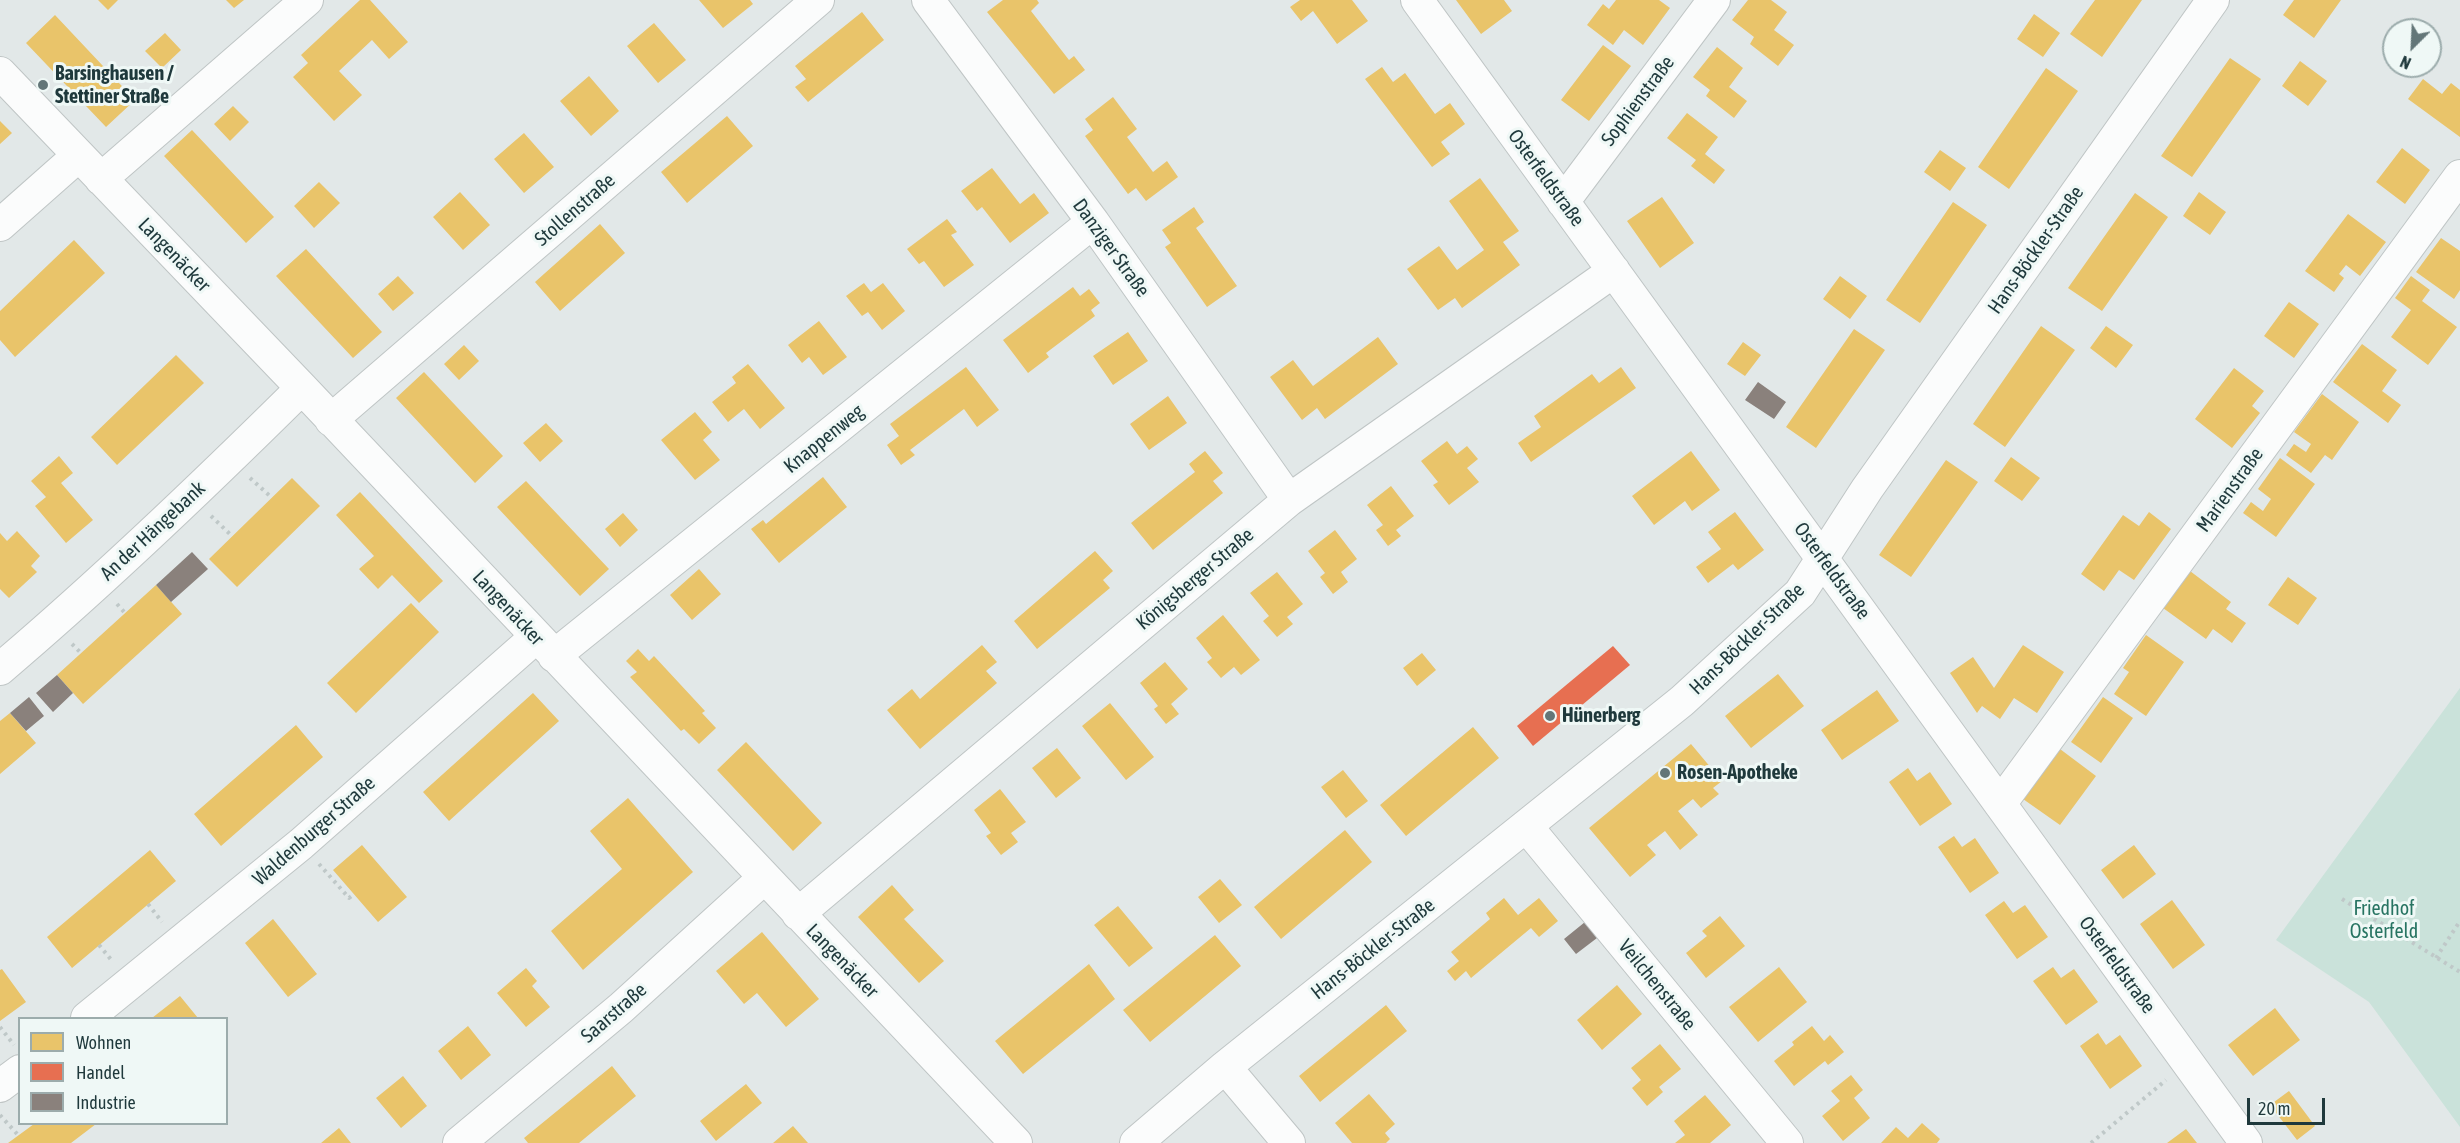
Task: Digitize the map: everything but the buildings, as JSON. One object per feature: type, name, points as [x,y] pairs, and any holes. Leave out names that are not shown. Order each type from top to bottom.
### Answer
[{"type":"street","points":[[101,179],[307,0]]},
{"type":"street","name":"Stollenstraße","points":[[331,420],[818,0]]},
{"type":"street","name":"Danziger Straße","points":[[928,0],[1093,222],[1289,500]]},
{"type":"street","name":"Osterfeldstraße","points":[[1417,0],[2246,1143]]},
{"type":"street","name":"Sophienstraße","points":[[1563,202],[1714,0]]},
{"type":"street","name":"Hans-Böckler-Straße","points":[[1136,1143],[1225,1067],[1682,701],[1800,593],[1874,479],[2213,0]]},
{"type":"street","name":"Langenäcker","points":[[0,73],[302,388],[1016,1143]]},
{"type":"street","points":[[0,225],[78,156]]},
{"type":"street","name":"Marienstraße","points":[[2000,804],[2460,176]]},
{"type":"street","name":"Knappenweg","points":[[545,646],[1093,222]]},
{"type":"street","name":"Königsberger Straße","points":[[798,914],[1289,500],[1614,271]]},
{"type":"street","name":"An der Hängebank","points":[[0,669],[52,625],[165,521],[302,388]]},
{"type":"street","name":"Waldenburger Straße","points":[[88,1017],[545,646]]},
{"type":"street","name":"Veilchenstraße","points":[[1527,827],[1787,1143]]},
{"type":"street","name":"Saarstraße","points":[[459,1143],[621,1008],[764,878]]},
{"type":"street","points":[[1225,1067],[1289,1143]]},
{"type":"street","points":[[0,1086],[18,1072]]},
{"type":"path","points":[[301,844],[349,898],[354,894]]},
{"type":"path","points":[[2342,899],[2460,972]]},
{"type":"path","points":[[2436,958],[2460,921]]},
{"type":"path","points":[[0,1027],[18,1050]]},
{"type":"path","points":[[2091,1143],[2187,1062]]},
{"type":"path","points":[[0,1114],[18,1136]]},
{"type":"green space","name":"Friedhof Osterfeld","points":[[2460,688],[2460,1127],[2369,1002],[2276,940]]},
{"type":"place","name":"Barsinghausen / Stettiner Straße","points":[[43,85]]},
{"type":"place","name":"Hünerberg","points":[[1550,716]]},
{"type":"place","name":"Rosen-Apotheke","points":[[1665,773]]}]
